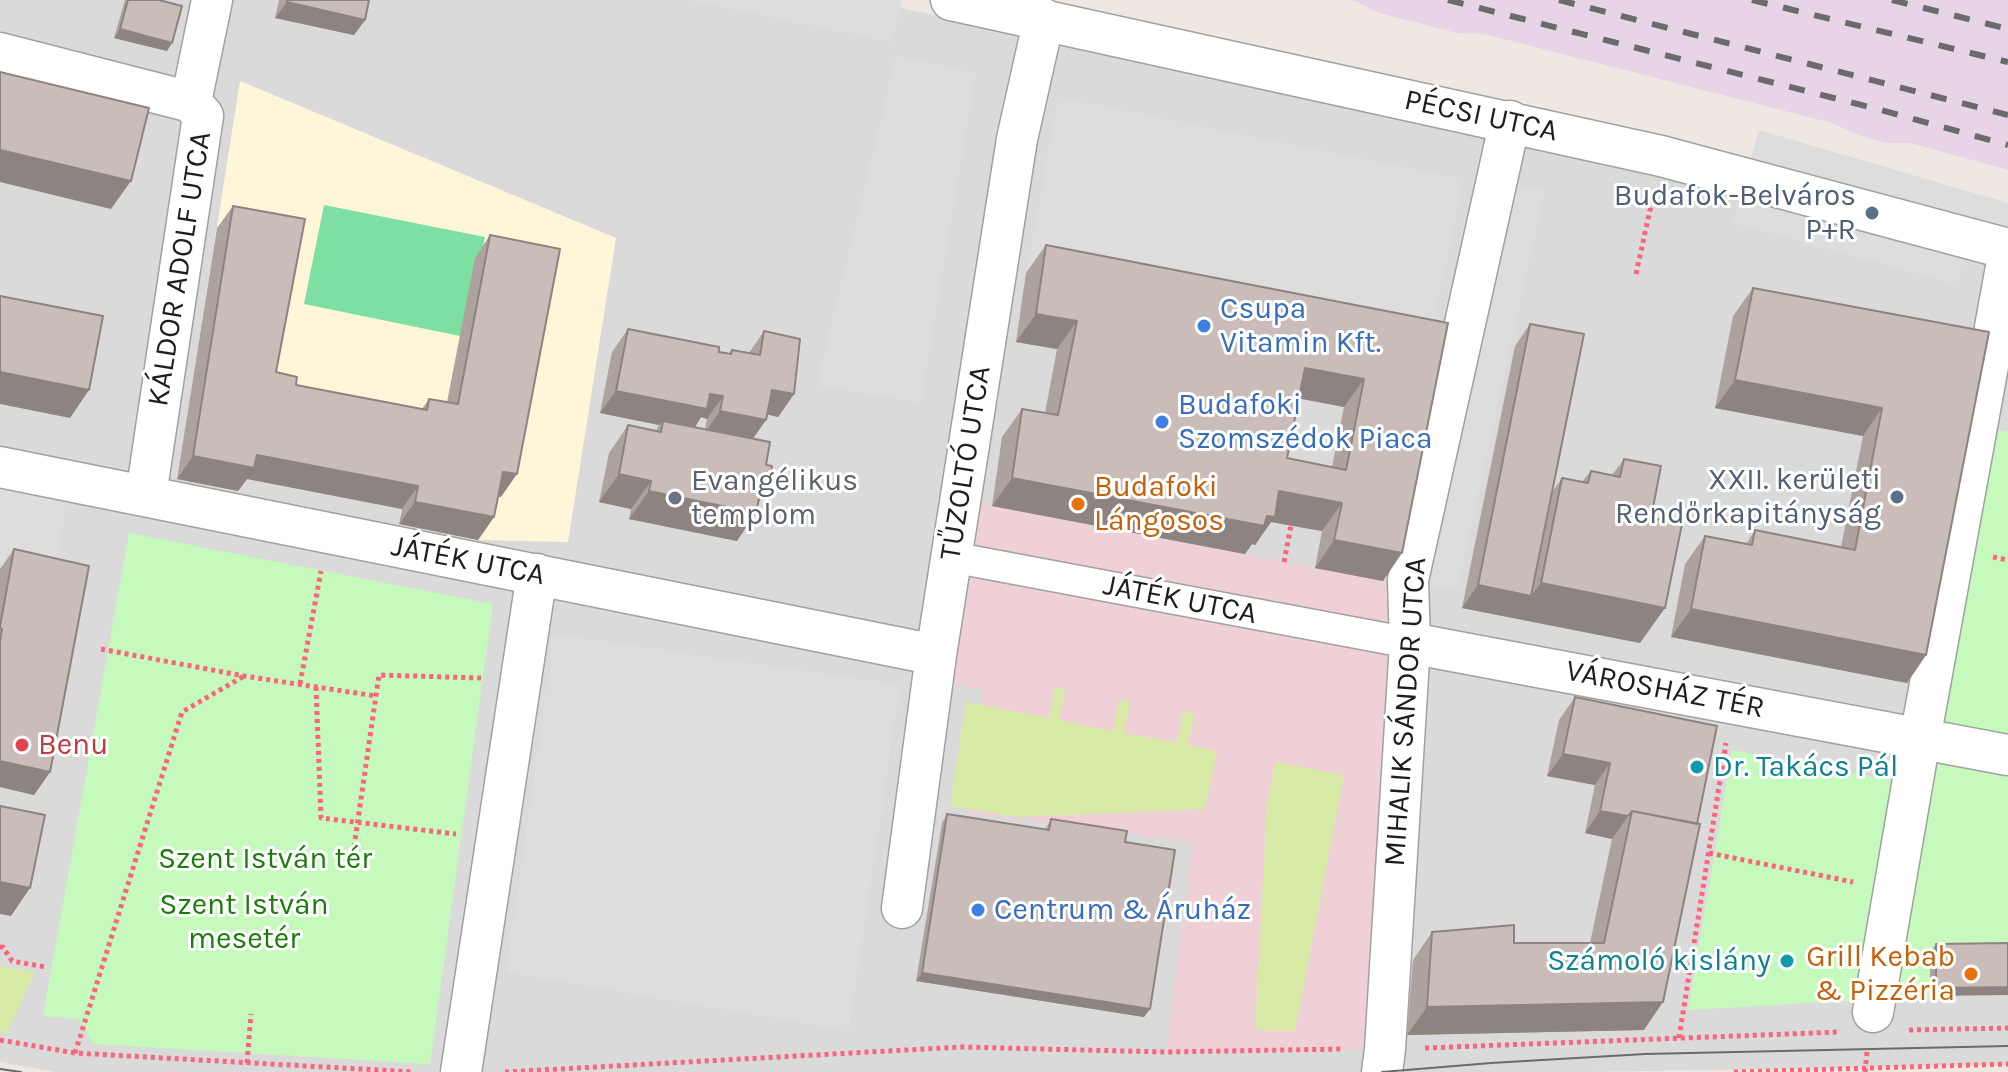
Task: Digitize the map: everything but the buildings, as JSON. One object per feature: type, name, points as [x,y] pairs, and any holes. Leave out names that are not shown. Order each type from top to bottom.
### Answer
[{"type":"street","name":"KÁLDOR ADOLF UTCA","points":[[146,495],[203,116],[191,102],[212,0]]},
{"type":"street","name":"PÉCSI UTCA","points":[[951,0],[1661,156],[2008,249]]},
{"type":"street","name":"TŰZOLTÓ UTCA","points":[[902,908],[936,655],[1017,139],[1044,19]]},
{"type":"street","points":[[0,53],[191,102]]},
{"type":"street","name":"MIHALIK SÁNDOR UTCA","points":[[1384,1060],[1410,643],[1408,580],[1510,121]]},
{"type":"street","points":[[1863,1022],[1997,375],[2008,256]]},
{"type":"street","name":"JÁTÉK UTCA","points":[[0,467],[936,655]]},
{"type":"street","name":"JÁTÉK UTCA","points":[[951,557],[1410,643]]},
{"type":"street","points":[[461,1072],[537,574]]},
{"type":"street","name":"VÁROSHÁZ TÉR","points":[[1410,643],[2008,755]]},
{"type":"path","points":[[1636,274],[1661,156]]},
{"type":"path","points":[[1284,562],[1291,525]]},
{"type":"path","points":[[300,684],[322,565],[352,537]]},
{"type":"path","points":[[101,649],[244,676],[376,696]]},
{"type":"path","points":[[354,847],[379,675],[520,680]]},
{"type":"path","points":[[75,1053],[182,712],[244,676]]},
{"type":"path","points":[[316,687],[321,818],[496,839]]},
{"type":"path","points":[[1679,1038],[1733,702]]},
{"type":"path","points":[[1709,853],[1866,884]]},
{"type":"path","points":[[0,947],[12,961],[46,967]]},
{"type":"path","points":[[247,1063],[251,1014]]},
{"type":"path","points":[[505,1072],[961,1047],[1384,1060],[1863,1022]]},
{"type":"path","points":[[1908,1030],[2008,1028]]},
{"type":"path","points":[[0,1040],[75,1053],[414,1072]]},
{"type":"path","points":[[1734,1072],[2008,1064]]},
{"type":"shaded area","points":[[0,0],[865,0],[1705,183],[2008,269],[2008,1065],[1585,1072],[56,1072],[0,1062]]},
{"type":"shaded area","points":[[685,0],[902,0],[893,42]]},
{"type":"shaded area","points":[[1347,0],[2008,0],[2008,170],[1911,143],[1885,143],[1832,123],[1484,34],[1457,33],[1379,13]]},
{"type":"shaded area","points":[[896,56],[976,73],[921,403],[817,385]]},
{"type":"shaded area","points":[[240,81],[616,238],[568,542],[478,540],[399,524],[401,509],[241,478],[238,491],[177,479]]},
{"type":"shaded area","points":[[1058,97],[1463,179],[1428,351],[1027,273]]},
{"type":"shaded area","name":"Budafok-Belváros P+R","points":[[1759,130],[2008,203],[2008,270],[1964,258],[1956,284],[1733,223]]},
{"type":"shaded area","points":[[1496,180],[1545,190],[1457,591],[1408,580]]},
{"type":"shaded area","points":[[0,483],[68,496],[52,579],[0,569]]},
{"type":"shaded area","points":[[960,500],[1383,581],[1410,643],[1385,1049],[1166,1052],[1193,842],[967,812],[983,689],[933,681]]},
{"type":"shaded area","points":[[554,634],[900,685],[849,1031],[506,972]]},
{"type":"green space","points":[[324,205],[485,237],[465,337],[304,304]]},
{"type":"green space","points":[[1997,430],[2008,432],[2008,952],[1930,952],[1930,996],[1688,1010],[1732,750],[1933,788]]},
{"type":"green space","name":"Szent István tér","points":[[129,533],[493,604],[430,1064],[93,1044],[79,1019],[43,1016]]},
{"type":"green space","points":[[1055,687],[1065,689],[1059,720],[1113,731],[1119,700],[1130,701],[1124,733],[1177,743],[1183,712],[1194,714],[1188,745],[1217,751],[1205,809],[1018,817],[950,806],[966,702],[1049,718]]},
{"type":"green space","points":[[1275,762],[1344,775],[1295,1031],[1255,1030],[1267,805]]},
{"type":"green space","points":[[0,966],[35,972],[7,1033],[0,1032]]},
{"type":"tram line","points":[[1382,1072],[1645,1054],[2008,1046]]},
{"type":"tram line","points":[[0,1069],[21,1072]]},
{"type":"railway","points":[[1448,0],[2008,145]]},
{"type":"railway","points":[[1559,0],[2008,115]]},
{"type":"railway","points":[[1752,0],[2008,62]]},
{"type":"railway","points":[[1892,0],[2008,29]]},
{"type":"place","name":"Budafok-Belváros P+R","points":[[1872,213]]},
{"type":"place","name":"Csupa Vitamin Kft.","points":[[1204,326]]},
{"type":"place","name":"Budafoki Szomszédok Piaca","points":[[1162,422]]},
{"type":"place","name":"XXII. kerületi Rendőrkapitányság","points":[[1897,497]]},
{"type":"place","name":"Evangélikus templom","points":[[675,498]]},
{"type":"place","name":"Budafoki Lángosos","points":[[1078,504]]},
{"type":"place","name":"Benu","points":[[22,745]]},
{"type":"place","name":"Dr. Takács Pál","points":[[1697,767]]},
{"type":"place","name":"Centrum & Áruház","points":[[978,910]]},
{"type":"place","name":"Számoló kislány","points":[[1787,961]]},
{"type":"place","name":"Grill Kebab & Pizzéria","points":[[1971,974]]},
{"type":"park label","name":"Szent István mesetér","points":[[244,922]]}]
